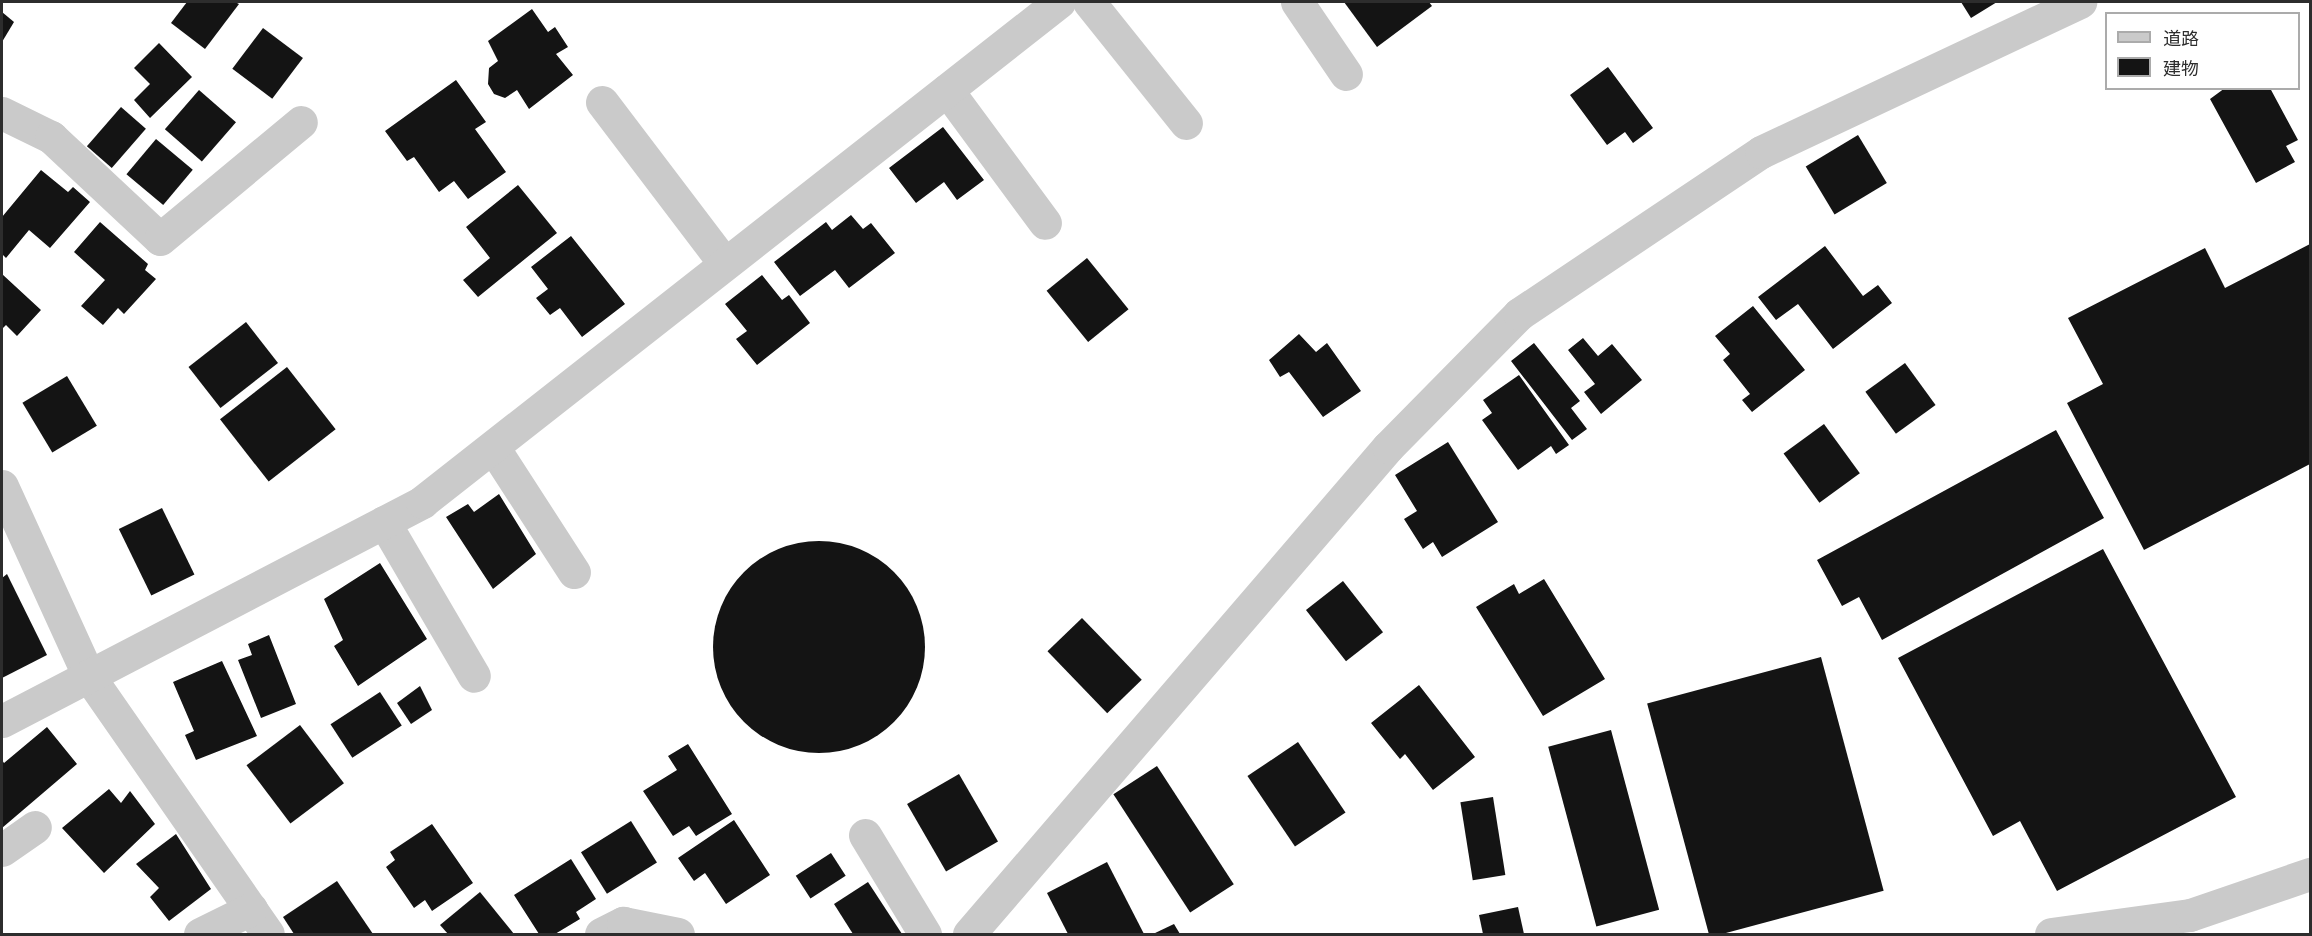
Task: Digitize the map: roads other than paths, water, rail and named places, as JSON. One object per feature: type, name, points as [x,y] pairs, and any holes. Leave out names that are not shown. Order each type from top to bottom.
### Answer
[{"type":"street","points":[[2,721],[422,502],[1059,2]]},
{"type":"street","points":[[1089,2],[1186,123]]},
{"type":"street","points":[[1297,2],[1346,74]]},
{"type":"street","points":[[969,934],[1388,447],[1519,314],[1761,152],[2080,2]]},
{"type":"street","points":[[946,90],[1045,223]]},
{"type":"street","points":[[602,102],[725,264]]},
{"type":"street","points":[[2,113],[51,137],[160,239],[301,122]]},
{"type":"street","points":[[493,447],[574,572]]},
{"type":"street","points":[[2,486],[88,675],[260,922],[200,934]]},
{"type":"street","points":[[384,522],[474,676]]},
{"type":"street","points":[[2,850],[36,827]]},
{"type":"street","points":[[865,835],[925,934]]},
{"type":"street","points":[[2051,934],[2190,915],[2310,874]]},
{"type":"street","points":[[601,934],[623,923],[678,934]]}]
